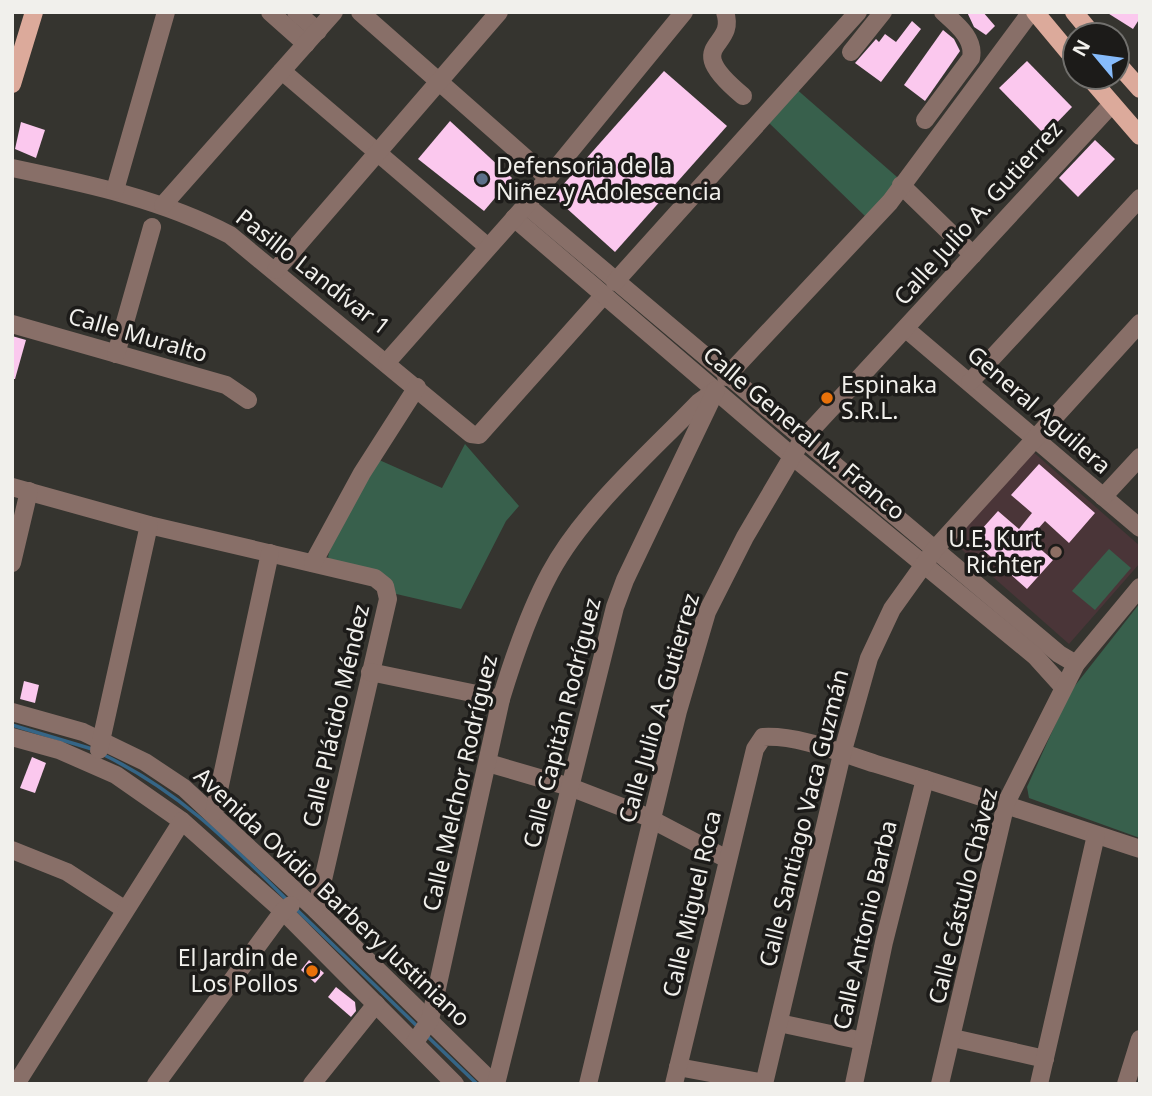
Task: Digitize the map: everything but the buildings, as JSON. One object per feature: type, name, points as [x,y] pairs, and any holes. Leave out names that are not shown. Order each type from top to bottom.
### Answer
[{"type":"main road","points":[[13,76],[34,12]]},
{"type":"main road","points":[[1033,12],[1061,44]]},
{"type":"main road","points":[[1101,91],[1140,136]]},
{"type":"street","points":[[115,190],[166,12]]},
{"type":"street","points":[[270,12],[312,38]]},
{"type":"street","points":[[296,12],[312,38]]},
{"type":"street","points":[[163,205],[334,12]]},
{"type":"street","points":[[360,12],[436,82],[547,177]]},
{"type":"street","points":[[276,270],[376,151],[499,12]]},
{"type":"street","points":[[387,362],[519,211],[684,12]]},
{"type":"street","points":[[725,12],[726,27],[714,48],[712,62],[720,77],[743,96]]},
{"type":"street","points":[[609,289],[858,12]]},
{"type":"street","points":[[851,52],[883,12]]},
{"type":"street","points":[[925,120],[971,58],[972,50],[967,37],[943,12]]},
{"type":"street","name":"Calle Capitán Rodríguez","points":[[495,1084],[603,647],[625,580],[721,383],[890,202],[1033,12]]},
{"type":"street","points":[[282,71],[488,247]]},
{"type":"street","name":"Calle Julio A. Gutierrez","points":[[588,1084],[650,821],[707,612],[745,537],[802,440],[1112,104]]},
{"type":"street","name":"Pasillo Landívar 1","points":[[12,168],[115,190],[163,205],[230,235],[276,270],[471,434],[480,435],[609,289]]},
{"type":"street","points":[[901,185],[973,255]]},
{"type":"street","points":[[970,382],[1140,198]]},
{"type":"street","name":"Calle General M. Franco","points":[[519,211],[721,383],[802,440],[1059,654],[1076,664]]},
{"type":"street","points":[[116,354],[152,227]]},
{"type":"street","name":"Calle Santiago Vaca Guzmán","points":[[764,1084],[842,754],[869,659],[892,609],[935,549],[1140,323]]},
{"type":"street","name":"Calle Muralto","points":[[12,324],[226,386],[248,400]]},
{"type":"street","name":"General Aguilera","points":[[906,329],[1140,528]]},
{"type":"street","name":"Calle General M. Franco","points":[[721,383],[792,456],[1035,656],[1063,687]]},
{"type":"street","name":"Calle Melchor Rodríguez","points":[[423,1032],[501,699],[514,656],[551,572],[580,530],[608,498],[699,402],[721,383]]},
{"type":"street","points":[[12,563],[21,489],[149,525],[313,563],[362,473],[417,387]]},
{"type":"street","points":[[1103,497],[1140,457]]},
{"type":"street","points":[[98,752],[149,525]]},
{"type":"street","points":[[214,813],[270,553]]},
{"type":"street","name":"Calle Plácido Méndez","points":[[313,563],[375,578],[385,586],[388,599],[316,910]]},
{"type":"street","name":"Calle Cástulo Chávez","points":[[940,1084],[953,1038],[1006,803],[1076,664],[1140,587]]},
{"type":"street","points":[[370,672],[501,699]]},
{"type":"street","name":"Avenida Ovidio Barbery Justiniano","points":[[12,712],[83,732],[116,775],[182,821],[292,905],[316,910],[423,1032],[456,1084]]},
{"type":"street","name":"Calle Miguel Roca","points":[[676,1076],[755,749],[762,737],[775,736],[842,754]]},
{"type":"street","name":"Avenida Ovidio Barbery Justiniano","points":[[12,737],[59,750],[98,752],[145,762],[214,813],[376,1004],[423,1032],[495,1084]]},
{"type":"street","points":[[842,754],[1006,803],[1140,849]]},
{"type":"street","points":[[488,763],[570,787],[645,816],[650,821],[727,859]]},
{"type":"street","name":"Calle Antonio Barba","points":[[854,1084],[884,942],[925,779]]},
{"type":"street","points":[[16,1084],[182,821]]},
{"type":"street","points":[[1039,1084],[1096,835]]},
{"type":"street","points":[[12,850],[66,872],[124,909]]},
{"type":"street","points":[[156,1084],[292,905]]},
{"type":"street","points":[[312,1084],[376,1004]]},
{"type":"street","points":[[779,1023],[863,1041]]},
{"type":"street","points":[[953,1038],[1045,1059]]},
{"type":"street","points":[[1126,1084],[1140,1040]]},
{"type":"street","points":[[676,1076],[764,1084]]},
{"type":"shaded area","points":[[1031,450],[1140,546],[1140,563],[1069,644],[952,541]]},
{"type":"green space","points":[[794,87],[897,177],[888,195],[867,218],[766,120]]},
{"type":"green space","points":[[465,444],[519,506],[506,521],[461,609],[392,593],[332,562],[328,557],[330,549],[377,459],[442,488]]},
{"type":"green space","points":[[1109,549],[1131,568],[1095,610],[1072,591]]},
{"type":"green space","points":[[1140,603],[1140,838],[1029,798],[1027,787],[1070,692]]},
{"type":"waterway","points":[[12,725],[92,749]]},
{"type":"waterway","points":[[102,754],[130,768],[179,801],[223,838],[287,900]]},
{"type":"waterway","points":[[295,908],[418,1027]]},
{"type":"waterway","points":[[426,1035],[477,1084]]},
{"type":"place","name":"Defensoria de la Niñez y Adolescencia","points":[[482,179]]},
{"type":"place","name":"Espinaka S.R.L.","points":[[827,398]]},
{"type":"place","name":"U.E. Kurt Richter","points":[[1056,552]]},
{"type":"place","name":"El Jardin de Los Pollos","points":[[312,971]]}]
